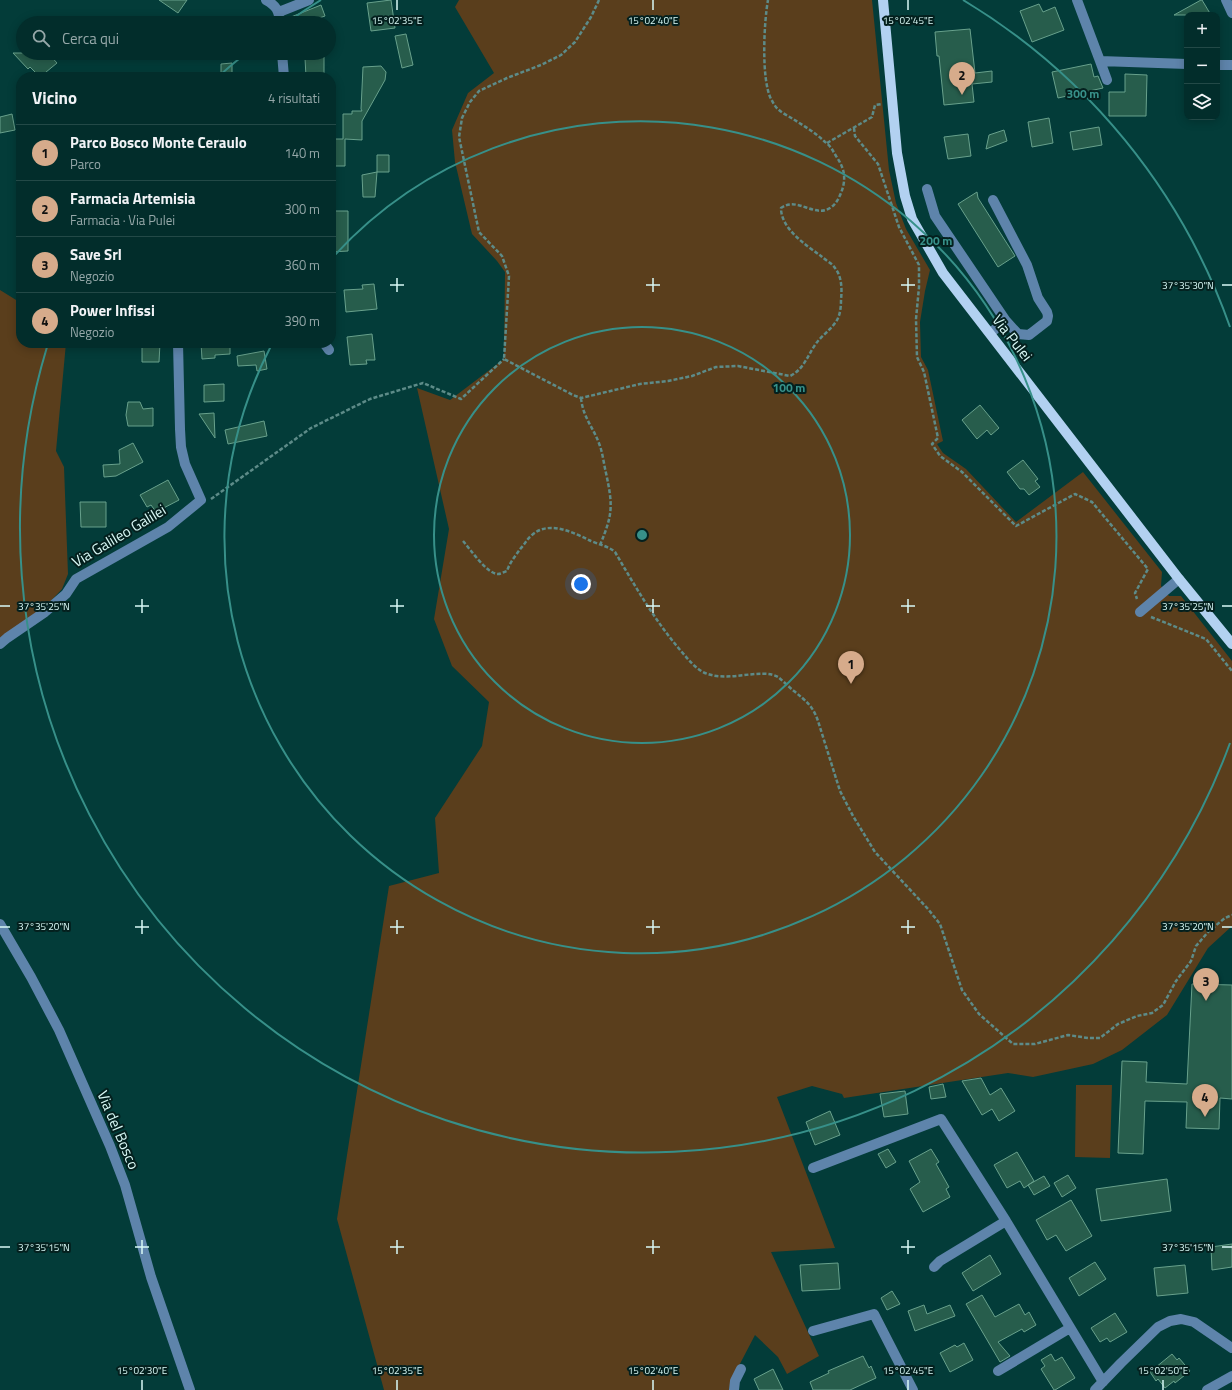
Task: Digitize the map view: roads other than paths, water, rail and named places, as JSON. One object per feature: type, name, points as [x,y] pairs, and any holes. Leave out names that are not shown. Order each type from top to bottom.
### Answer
[{"type":"main road","name":"Via Pulei","points":[[883,0],[897,153],[912,218],[944,274],[1179,579],[1232,644]]},
{"type":"street","points":[[266,0],[274,5],[279,12],[279,16]]},
{"type":"street","points":[[279,12],[309,0]]},
{"type":"street","points":[[1077,0],[1107,80]]},
{"type":"street","points":[[1226,0],[1232,13]]},
{"type":"street","points":[[283,60],[284,72]]},
{"type":"street","points":[[1100,61],[1184,64]]},
{"type":"street","points":[[1220,65],[1232,65]]},
{"type":"street","points":[[927,189],[935,216],[1006,321],[1018,334],[1029,335],[1047,321],[1047,312],[1038,298],[1027,265],[993,200]]},
{"type":"street","points":[[990,333],[1006,321]]},
{"type":"street","name":"Via Galileo Galilei","points":[[0,644],[46,612],[66,594],[76,579],[168,527],[201,500],[186,464],[181,447],[178,348]]},
{"type":"street","points":[[1140,612],[1179,579]]},
{"type":"street","name":"Via del Bosco","points":[[0,924],[32,977],[59,1030],[110,1146],[125,1185],[151,1277],[190,1390]]},
{"type":"street","points":[[813,1168],[941,1119],[1006,1221],[1103,1382]]},
{"type":"street","points":[[934,1267],[940,1261],[1006,1221]]},
{"type":"street","points":[[813,1331],[874,1314],[913,1390]]},
{"type":"street","points":[[1095,1390],[1158,1328],[1170,1322],[1181,1319],[1194,1322],[1232,1348]]},
{"type":"street","points":[[998,1371],[1070,1328]]},
{"type":"street","points":[[734,1390],[735,1382],[741,1369]]},
{"type":"street","points":[[1207,1390],[1232,1376]]},
{"type":"place","name":"Farmacia Artemisia","points":[[962,95]]},
{"type":"place","name":"Parco Bosco Monte Ceraulo","points":[[851,684]]},
{"type":"place","name":"Save Srl","points":[[1206,1001]]},
{"type":"place","name":"Power Infissi","points":[[1205,1117]]}]
